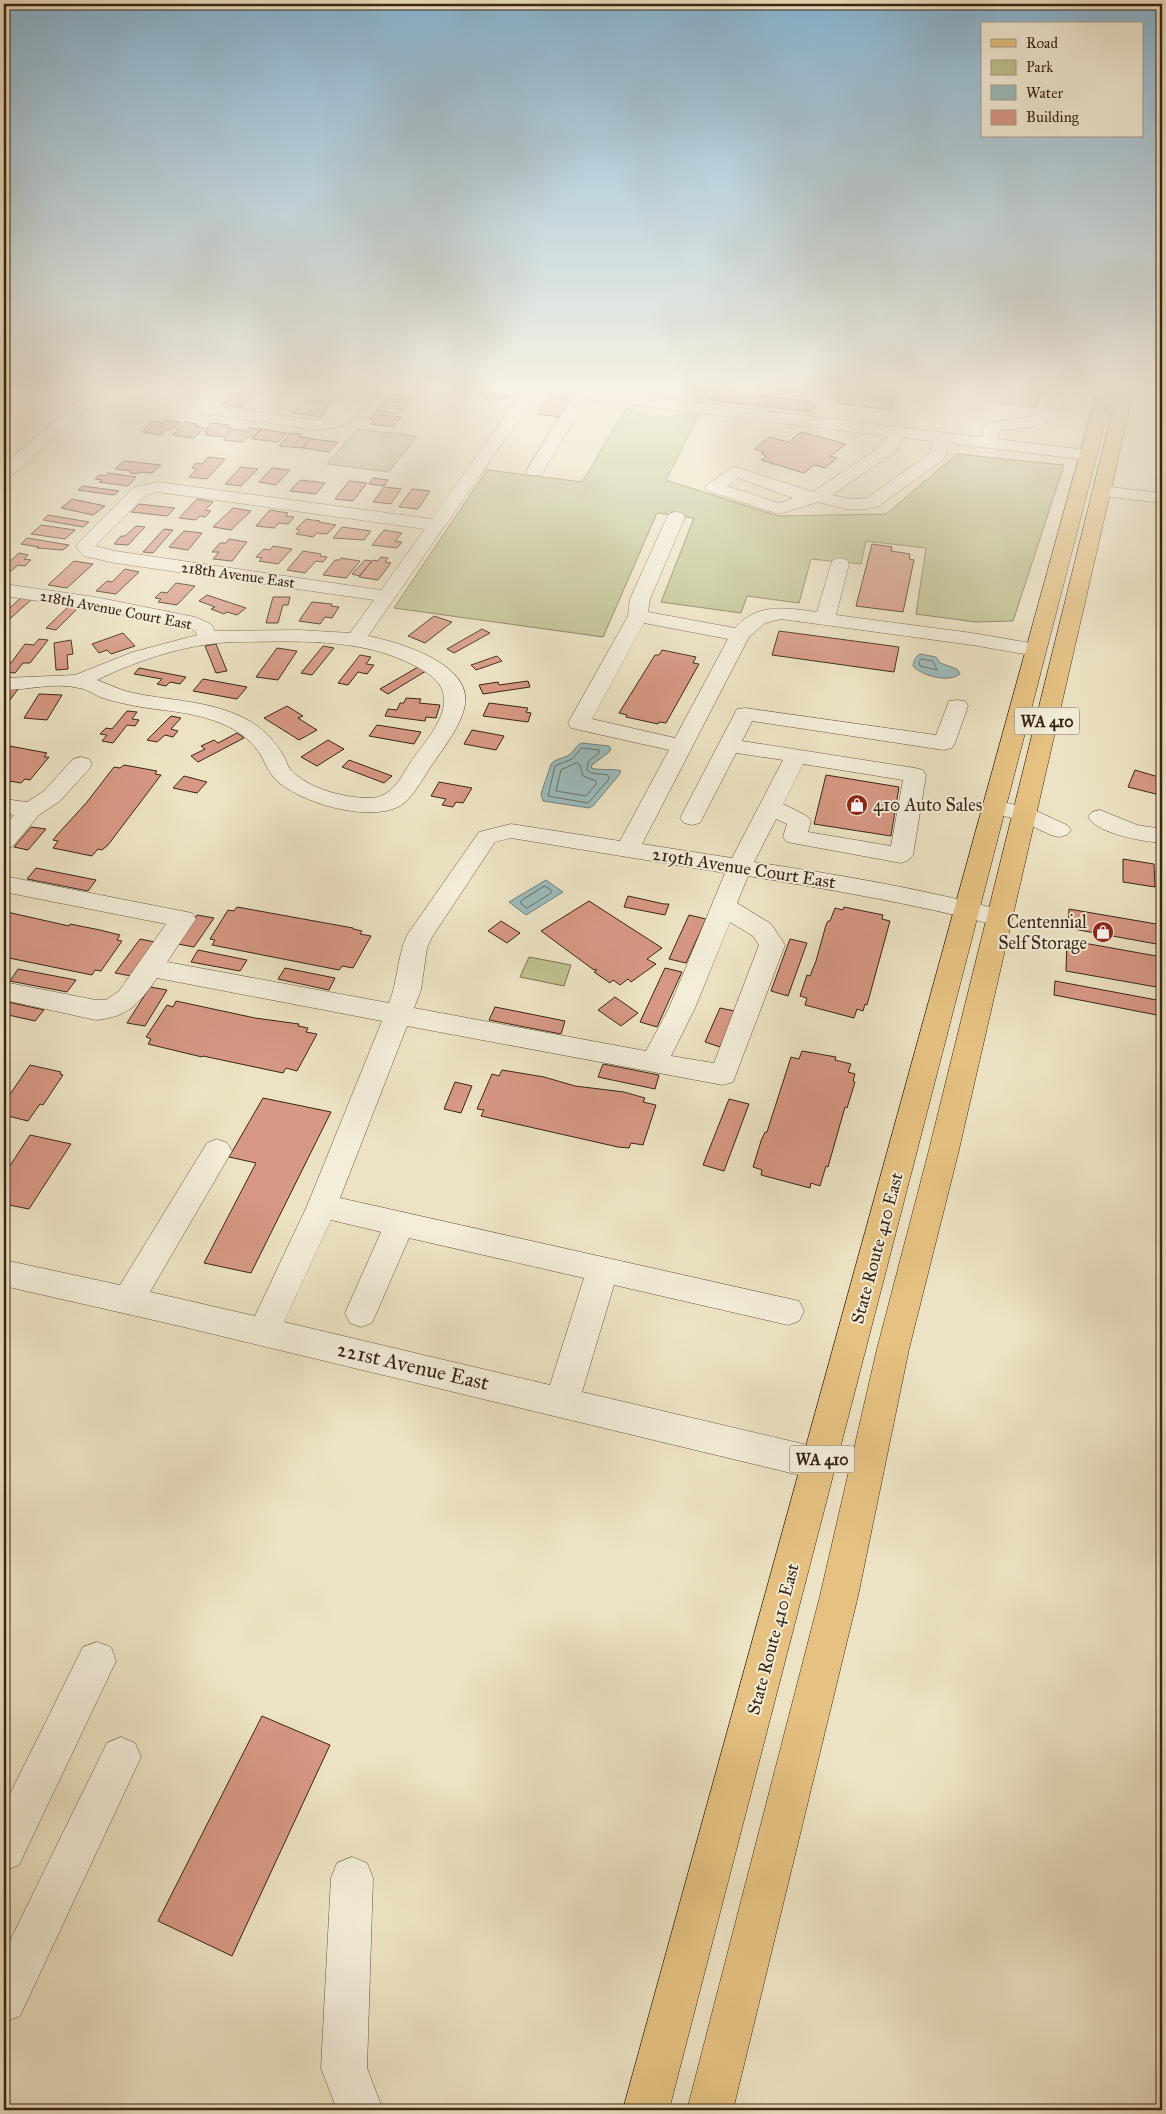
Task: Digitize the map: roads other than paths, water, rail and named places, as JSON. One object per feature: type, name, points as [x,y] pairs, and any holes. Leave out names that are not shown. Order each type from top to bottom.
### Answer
[{"type":"main road","name":"State Route 410 East","points":[[1010,811],[1036,650],[1080,484]]},
{"type":"main road","name":"State Route 410 East","points":[[646,2110],[820,1464],[983,914],[1010,811],[1103,484]]},
{"type":"main road","name":"State Route 410 East","points":[[710,2110],[839,1596],[893,1350],[983,914]]},
{"type":"street","points":[[357,638],[465,484]]},
{"type":"street","points":[[835,484],[815,497],[848,505],[861,505],[873,502],[898,484]]},
{"type":"street","name":"218th Avenue East","points":[[386,596],[115,557],[91,552],[86,548],[86,544],[137,494],[145,489],[158,487],[436,525]]},
{"type":"street","points":[[1101,491],[1162,498]]},
{"type":"street","points":[[676,518],[640,599],[638,616],[579,723],[682,746]]},
{"type":"street","points":[[825,619],[840,564]]},
{"type":"street","name":"218th Avenue Court East","points":[[4,590],[95,603],[195,623],[204,628],[208,638],[311,636],[357,638],[412,656],[442,673],[450,681],[456,698],[448,723],[412,778],[398,796],[389,802],[375,805],[350,803],[311,792],[285,776],[263,742],[250,730],[230,719],[192,707],[113,694],[78,681]]},
{"type":"street","points":[[627,850],[740,634],[748,623],[763,615],[781,613],[972,639],[1036,650]]},
{"type":"street","points":[[638,616],[740,634]]},
{"type":"street","points":[[4,684],[78,681],[128,660],[208,638]]},
{"type":"street","points":[[692,818],[745,714],[944,743],[957,706]]},
{"type":"street","points":[[654,1063],[682,1008],[739,868],[793,756],[798,722]]},
{"type":"street","points":[[729,745],[916,775],[901,855],[795,837],[799,821],[770,807]]},
{"type":"street","points":[[4,842],[30,810],[52,796],[81,764]]},
{"type":"street","points":[[4,806],[30,810]]},
{"type":"street","points":[[1010,811],[1059,830]]},
{"type":"street","points":[[1100,817],[1132,832],[1162,836]]},
{"type":"street","name":"219th Avenue Court East","points":[[397,1014],[408,990],[414,948],[420,935],[487,838],[498,833],[511,831],[853,885],[983,914]]},
{"type":"street","points":[[853,885],[861,848]]},
{"type":"street","points":[[4,884],[182,919],[130,996],[108,1010],[96,1010],[4,991]]},
{"type":"street","points":[[150,968],[724,1075],[772,945],[762,930],[723,906]]},
{"type":"street","points":[[263,1332],[322,1206],[397,1014]]},
{"type":"street","points":[[128,1301],[217,1151]]},
{"type":"street","points":[[322,1206],[788,1311]]},
{"type":"street","points":[[361,1313],[400,1224]]},
{"type":"street","points":[[562,1402],[603,1269]]},
{"type":"street","name":"221st Avenue East","points":[[4,1274],[263,1332],[820,1464]]},
{"type":"street","points":[[4,1850],[97,1661]]},
{"type":"street","points":[[4,2000],[122,1757]]},
{"type":"street","points":[[352,1878],[344,2068],[360,2110]]},
{"type":"water","points":[[920,654],[936,657],[940,663],[957,669],[960,674],[955,677],[943,678],[917,670],[913,666],[915,659]]},
{"type":"water","points":[[582,743],[609,746],[611,749],[609,752],[592,765],[591,768],[621,771],[619,775],[593,806],[589,808],[543,801],[541,794],[551,764],[568,756]]},
{"type":"water","points":[[546,880],[563,892],[526,915],[509,902]]},
{"type":"place","name":"410 Auto Sales","points":[[857,805]]},
{"type":"place","name":"Centennial Self Storage","points":[[1103,932]]}]
